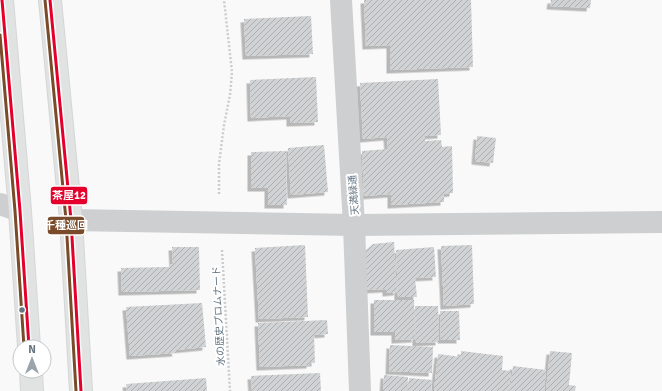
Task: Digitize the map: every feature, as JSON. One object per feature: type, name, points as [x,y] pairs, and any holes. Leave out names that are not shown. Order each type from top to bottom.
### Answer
[{"type":"main road","points":[[2,0],[10,207],[28,339]]},
{"type":"main road","points":[[50,0],[71,220],[81,391]]},
{"type":"main road","points":[[31,379],[32,391]]},
{"type":"street","name":"天満緑通","points":[[341,0],[354,225],[360,391]]},
{"type":"street","points":[[71,220],[354,225],[662,222]]},
{"type":"path","points":[[219,194],[218,164],[230,95],[232,72],[224,0]]},
{"type":"path","name":"水の歴史プロムナード","points":[[222,248],[230,391]]},
{"type":"building","points":[[364,0],[471,0],[473,67],[390,70],[390,45],[366,46]]},
{"type":"building","points":[[551,0],[591,0],[590,8],[550,6]]},
{"type":"building","points":[[311,16],[313,54],[246,56],[244,19]]},
{"type":"building","points":[[316,77],[318,122],[290,123],[290,116],[251,118],[250,80]]},
{"type":"building","points":[[438,79],[441,135],[425,136],[425,141],[441,140],[442,147],[452,146],[453,193],[444,194],[444,202],[391,205],[391,194],[364,196],[362,151],[388,149],[387,137],[363,139],[360,83]]},
{"type":"building","points":[[477,136],[496,138],[493,163],[475,161]]},
{"type":"building","points":[[324,145],[328,192],[291,195],[288,148]]},
{"type":"building","points":[[286,151],[287,205],[268,205],[268,188],[251,188],[251,152]]},
{"type":"building","points":[[394,242],[397,292],[386,293],[386,289],[367,290],[366,250],[373,244]]},
{"type":"building","points":[[305,245],[308,317],[259,319],[255,248]]},
{"type":"building","points":[[472,245],[474,304],[444,306],[441,246]]},
{"type":"building","points":[[172,247],[199,247],[200,290],[122,292],[121,268],[169,267],[169,264],[173,264]]},
{"type":"building","points":[[434,247],[436,277],[415,278],[417,297],[398,297],[396,250]]},
{"type":"building","points":[[374,300],[414,300],[415,339],[395,340],[395,332],[374,332]]},
{"type":"building","points":[[202,303],[206,347],[175,350],[176,353],[130,356],[126,307]]},
{"type":"building","points":[[415,306],[438,306],[439,342],[416,343]]},
{"type":"building","points":[[440,311],[459,311],[460,340],[441,340]]},
{"type":"building","points":[[327,320],[328,334],[314,335],[315,363],[310,363],[310,365],[260,367],[258,323]]},
{"type":"building","points":[[390,345],[433,347],[432,373],[389,371]]},
{"type":"building","points":[[461,351],[503,356],[502,370],[511,371],[509,391],[434,391],[438,354],[461,357]]},
{"type":"building","points":[[550,351],[572,353],[569,385],[576,386],[575,391],[546,391]]},
{"type":"building","points":[[513,366],[546,370],[544,391],[510,391]]},
{"type":"building","points":[[320,373],[321,391],[252,391],[251,376]]},
{"type":"building","points":[[384,375],[408,377],[407,391],[383,391]]},
{"type":"building","points":[[206,378],[207,391],[127,391],[126,384]]},
{"type":"building","points":[[409,378],[432,380],[431,391],[408,391]]},
{"type":"transit line","name":"茶屋12","points":[[2,0],[20,211],[28,339]]},
{"type":"transit line","name":"千種巡回","points":[[45,0],[66,220],[76,391]]},
{"type":"transit line","name":"茶屋12","points":[[50,0],[71,220],[81,391]]},
{"type":"transit line","name":"千種巡回","points":[[0,35],[15,211],[23,339]]}]
